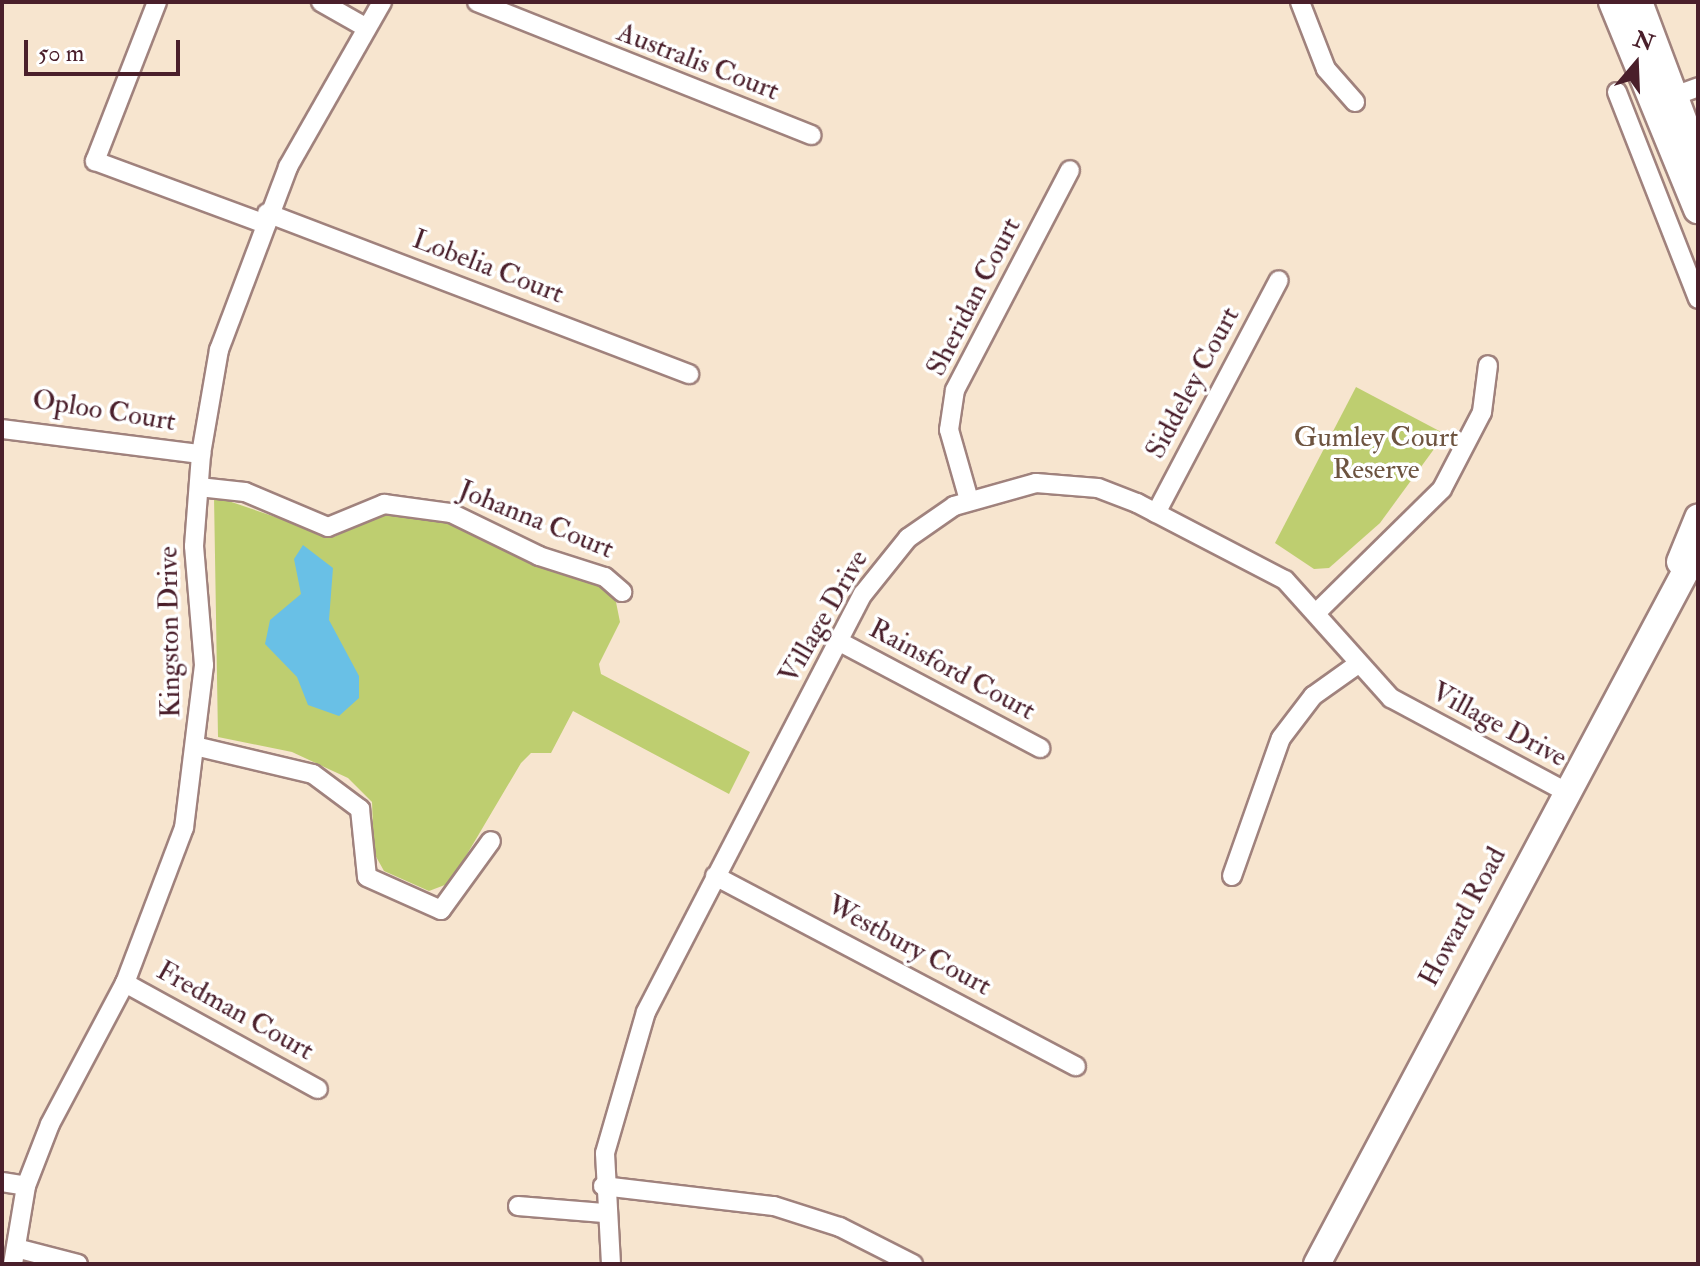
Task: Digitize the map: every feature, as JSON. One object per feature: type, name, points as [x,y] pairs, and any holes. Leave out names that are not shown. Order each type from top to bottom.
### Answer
[{"type":"main road","points":[[1613,2],[1675,95],[1698,209]]},
{"type":"main road","points":[[1638,2],[1698,162]]},
{"type":"main road","name":"Howard Road","points":[[1666,599],[1698,518]]},
{"type":"main road","name":"Howard Road","points":[[1317,1264],[1666,599],[1698,548]]},
{"type":"street","name":"Lobelia Court","points":[[157,2],[95,161],[265,218],[689,374]]},
{"type":"street","points":[[321,2],[365,27]]},
{"type":"street","name":"Kingston Drive","points":[[15,1256],[26,1186],[79,1064],[125,983],[180,843],[199,747],[199,487],[201,454],[219,350],[265,218],[365,27],[382,2]]},
{"type":"street","name":"Australis Court","points":[[477,2],[811,135]]},
{"type":"street","points":[[1300,2],[1326,69],[1355,102]]},
{"type":"street","points":[[1617,92],[1698,299]]},
{"type":"street","name":"Sheridan Court","points":[[969,500],[949,430],[955,390],[1070,170]]},
{"type":"street","name":"Siddeley Court","points":[[1156,513],[1279,280]]},
{"type":"street","points":[[1317,612],[1442,489],[1482,412],[1488,365]]},
{"type":"street","name":"Oploo Court","points":[[2,429],[201,454]]},
{"type":"street","name":"Village Drive","points":[[611,1264],[603,1186],[611,1116],[631,1047],[715,876],[838,641],[880,568],[908,538],[969,500],[1006,487],[1072,484],[1156,513],[1264,567],[1317,612],[1358,664],[1406,707],[1566,792]]},
{"type":"street","name":"Johanna Court","points":[[199,487],[245,492],[328,527],[384,504],[451,513],[539,556],[605,577],[622,592]]},
{"type":"street","name":"Rainsford Court","points":[[838,641],[1040,748]]},
{"type":"street","points":[[1232,876],[1281,738],[1313,696],[1358,664]]},
{"type":"street","points":[[199,747],[313,774],[360,809],[367,877],[441,910],[491,841]]},
{"type":"street","name":"Westbury Court","points":[[715,876],[1076,1066]]},
{"type":"street","name":"Fredman Court","points":[[125,983],[318,1089]]},
{"type":"street","points":[[2,1182],[26,1186]]},
{"type":"street","points":[[603,1186],[774,1206],[840,1227],[913,1264]]},
{"type":"street","points":[[518,1206],[604,1213]]},
{"type":"street","points":[[15,1256],[78,1264]]},
{"type":"green space","name":"Gumley Court Reserve","points":[[1356,387],[1445,434],[1380,523],[1329,568],[1314,569],[1275,543]]},
{"type":"green space","points":[[214,496],[334,537],[382,512],[448,521],[512,554],[601,585],[616,602],[620,622],[599,664],[601,674],[750,752],[729,794],[573,711],[551,753],[531,753],[521,763],[450,883],[429,891],[384,871],[374,853],[372,802],[348,778],[292,752],[218,737]]},
{"type":"water","points":[[303,545],[333,568],[329,620],[359,676],[359,698],[339,716],[308,705],[297,677],[265,644],[270,620],[301,594],[294,559]]}]
